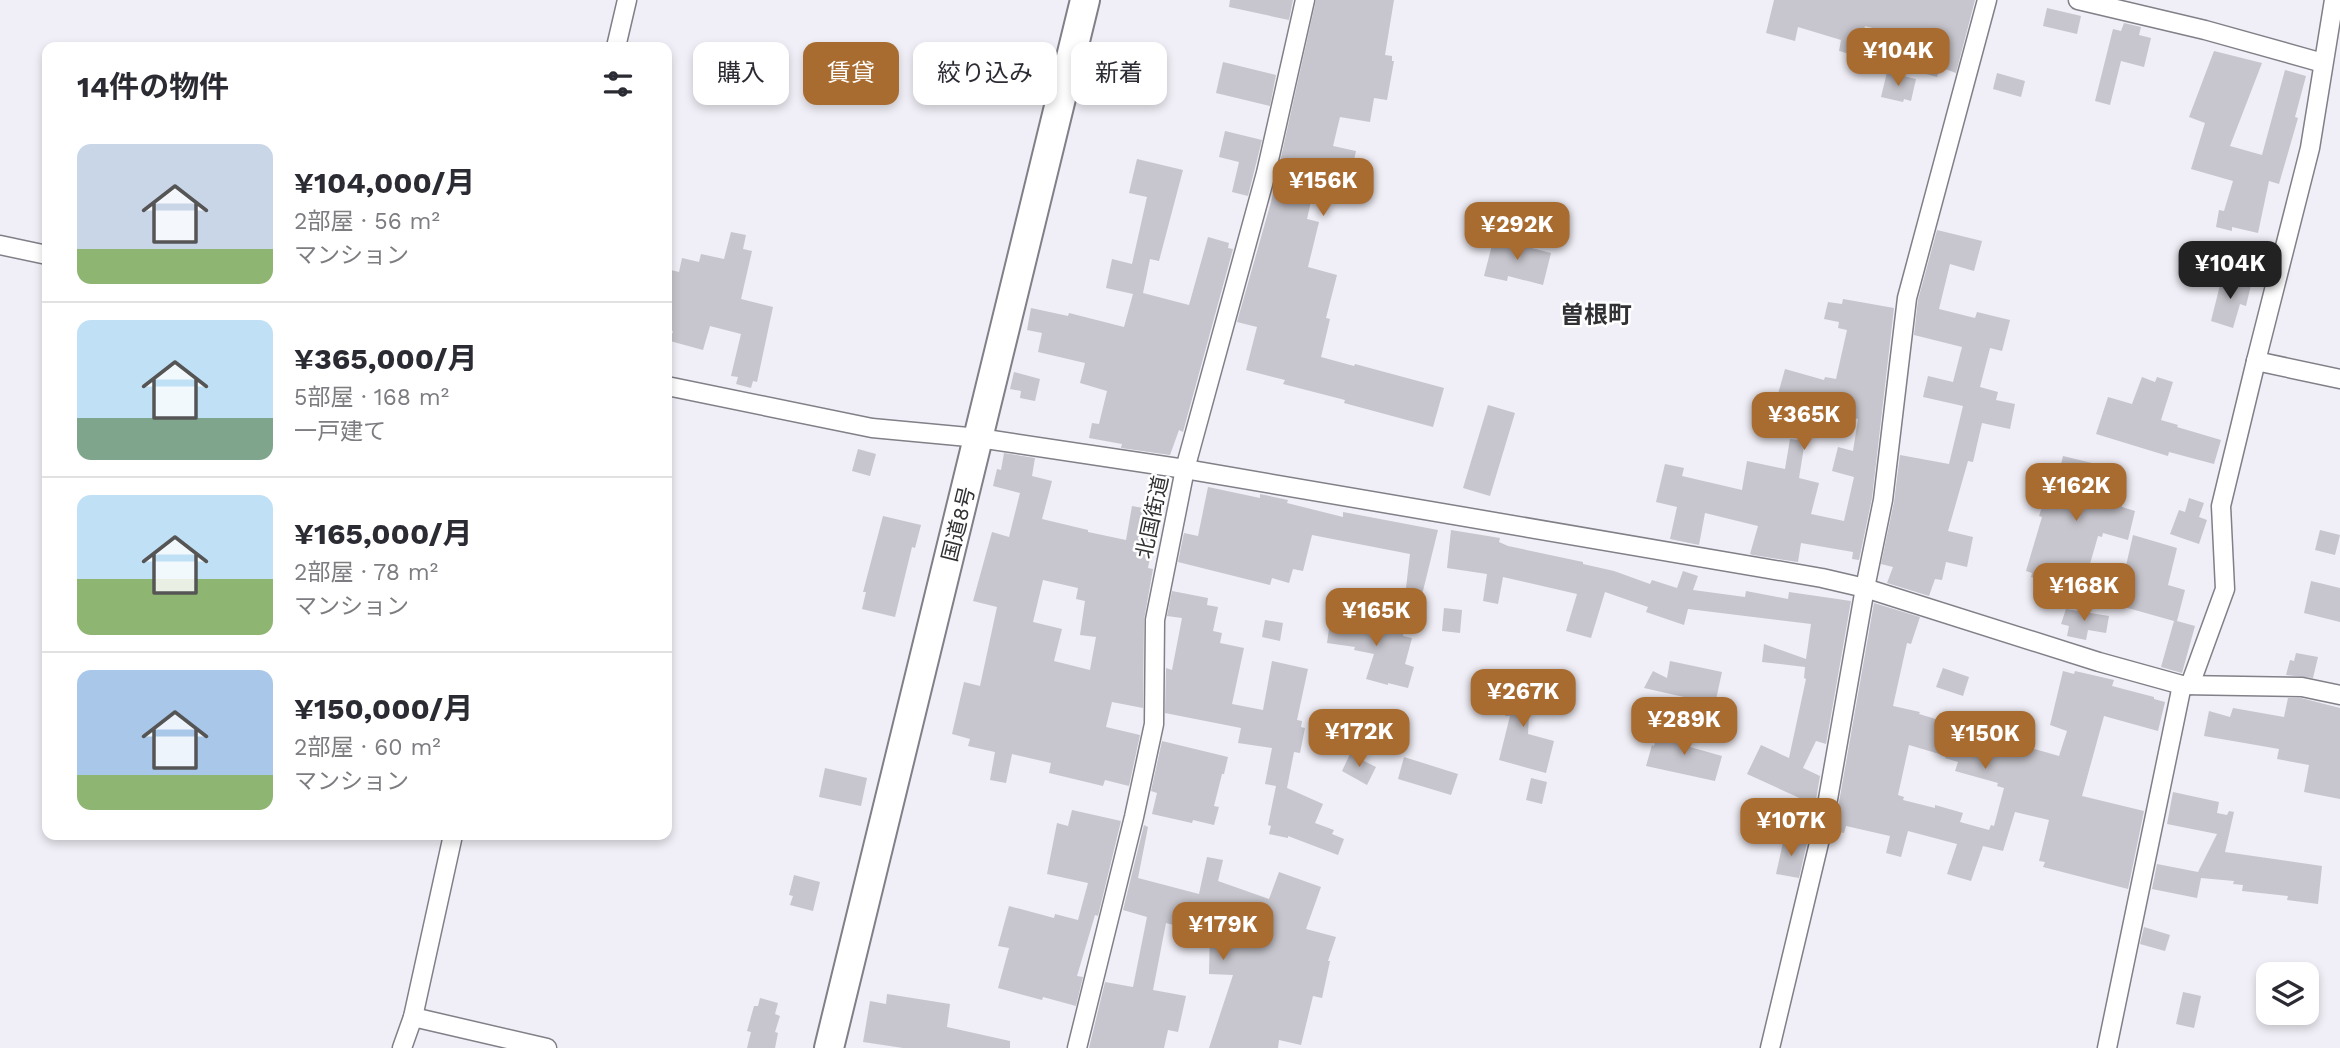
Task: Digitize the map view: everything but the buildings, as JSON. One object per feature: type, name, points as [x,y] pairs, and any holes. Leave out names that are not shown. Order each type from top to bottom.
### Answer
[{"type":"highway","name":"国道8号","points":[[829,1048],[1085,0]]},
{"type":"street","points":[[616,42],[627,0]]},
{"type":"street","name":"北国街道","points":[[1077,1048],[1154,724],[1155,620],[1185,469],[1266,173],[1306,0]]},
{"type":"street","points":[[1770,1048],[1824,822],[1883,500],[1907,298],[1987,0]]},
{"type":"street","points":[[2078,0],[2323,62]]},
{"type":"street","points":[[2107,1048],[2186,685],[2225,589],[2221,506],[2310,148],[2334,0]]},
{"type":"street","points":[[0,245],[42,254]]},
{"type":"street","points":[[2256,361],[2340,379]]},
{"type":"street","points":[[672,387],[872,428],[979,438],[1185,469],[1822,578],[1865,588],[2099,663],[2186,685],[2302,687],[2340,695]]},
{"type":"street","points":[[402,1048],[413,1017],[452,840]]},
{"type":"street","points":[[413,1017],[547,1048]]},
{"type":"district","name":"曽根町","points":[[1596,315]]}]
